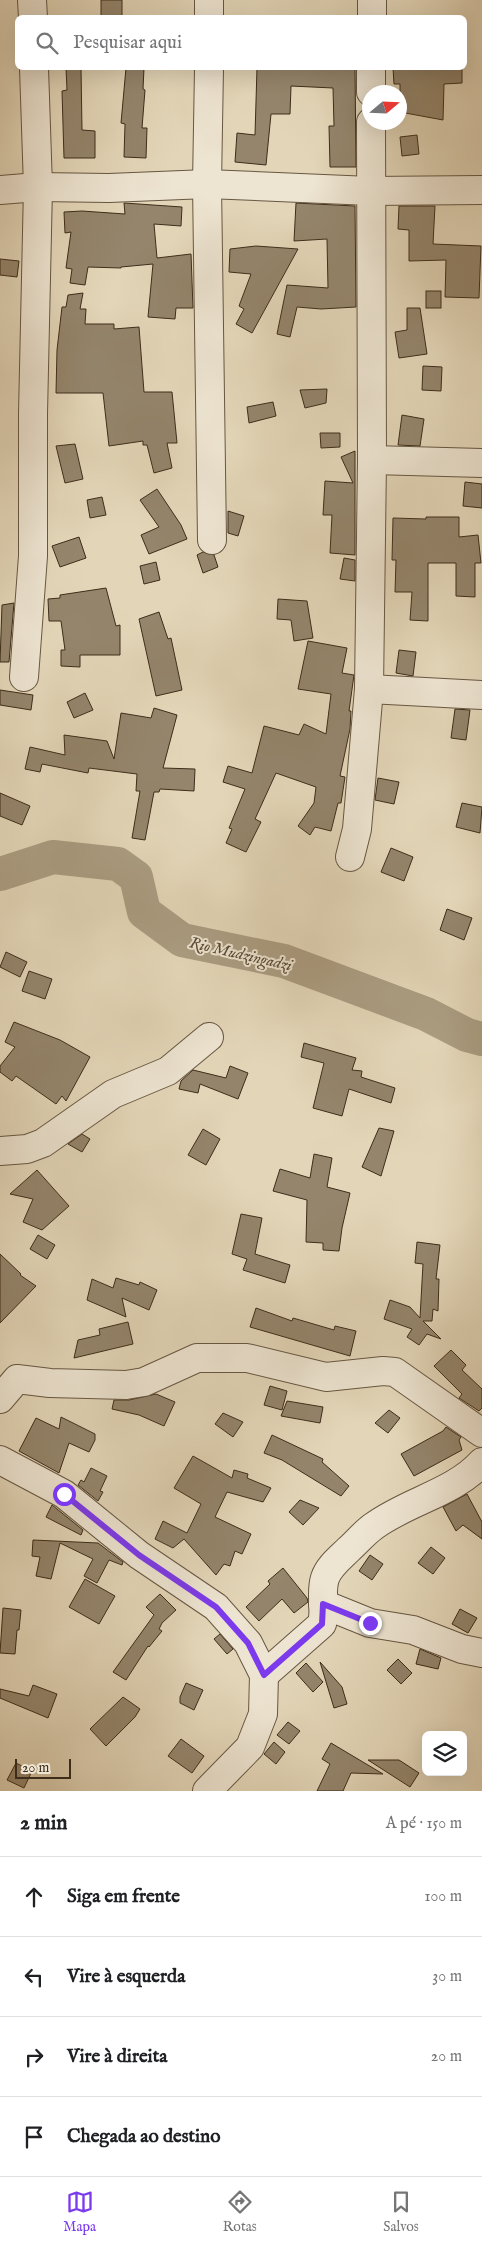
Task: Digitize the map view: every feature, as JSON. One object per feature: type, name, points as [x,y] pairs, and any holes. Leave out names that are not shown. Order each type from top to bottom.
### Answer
[{"type":"street","points":[[32,0],[33,15]]},
{"type":"street","points":[[209,0],[209,15]]},
{"type":"street","points":[[372,0],[372,15]]},
{"type":"street","points":[[24,677],[33,556],[32,414],[38,187],[34,70]]},
{"type":"street","points":[[209,70],[208,184],[212,540]]},
{"type":"street","points":[[371,70],[371,85]]},
{"type":"street","points":[[350,857],[357,829],[369,689],[372,460],[370,130]]},
{"type":"street","points":[[0,190],[38,187],[109,188],[208,184],[370,191],[482,190]]},
{"type":"street","points":[[372,460],[482,463]]},
{"type":"street","points":[[369,689],[482,695]]},
{"type":"street","points":[[0,1151],[27,1149],[43,1144],[113,1094],[168,1071],[209,1037]]},
{"type":"street","points":[[0,1399],[17,1379],[50,1384],[126,1385],[144,1382],[197,1358],[247,1358],[326,1378],[383,1371],[395,1372],[482,1433]]},
{"type":"street","points":[[0,1460],[64,1494],[139,1555],[216,1607],[248,1643],[264,1675],[263,1714],[250,1747],[207,1791]]},
{"type":"street","points":[[264,1675],[322,1624],[324,1580],[330,1568],[374,1526],[414,1503],[451,1486],[474,1471],[482,1462]]},
{"type":"street","points":[[323,1604],[370,1623],[413,1630],[462,1649],[482,1653]]},
{"type":"building","points":[[101,0],[122,0],[122,15],[101,15]]},
{"type":"building","points":[[66,70],[81,70],[82,130],[95,131],[95,158],[64,158],[62,91],[67,90]]},
{"type":"building","points":[[126,70],[144,70],[143,89],[145,90],[142,128],[147,128],[146,158],[124,157],[125,124],[121,123]]},
{"type":"building","points":[[257,70],[355,70],[356,167],[330,167],[329,126],[334,126],[333,88],[291,86],[290,114],[271,114],[266,165],[235,162],[237,133],[255,135]]},
{"type":"building","points":[[393,70],[462,70],[462,83],[444,84],[443,120],[407,113],[407,85],[394,84]]},
{"type":"building","points":[[417,135],[419,154],[402,156],[400,137]]},
{"type":"building","points":[[124,203],[182,207],[181,226],[154,224],[157,258],[191,254],[193,308],[176,308],[175,319],[148,317],[153,264],[121,268],[88,267],[85,285],[70,283],[72,269],[66,268],[71,232],[65,233],[64,212],[82,211],[125,214]]},
{"type":"building","points":[[296,203],[355,206],[356,307],[321,309],[297,307],[290,337],[277,334],[287,285],[328,288],[327,239],[294,241]]},
{"type":"building","points":[[399,206],[435,206],[433,244],[481,246],[479,298],[445,297],[446,260],[409,261],[409,230],[398,229]]},
{"type":"building","points":[[256,246],[298,249],[252,333],[236,324],[244,309],[239,306],[251,274],[229,272],[230,249]]},
{"type":"building","points":[[0,259],[19,261],[17,277],[0,275]]},
{"type":"building","points":[[426,291],[441,291],[441,308],[426,308]]},
{"type":"building","points":[[83,293],[80,309],[86,309],[85,324],[114,324],[114,329],[139,327],[144,392],[172,392],[177,443],[167,443],[172,468],[154,473],[147,445],[143,445],[143,441],[109,446],[103,393],[56,393],[57,350],[62,307],[66,307],[68,295]]},
{"type":"building","points":[[407,308],[420,308],[427,354],[399,358],[395,332],[407,330]]},
{"type":"building","points":[[423,366],[442,367],[441,391],[422,390]]},
{"type":"building","points":[[327,389],[326,403],[305,408],[300,390]]},
{"type":"building","points":[[273,402],[276,416],[249,423],[247,407]]},
{"type":"building","points":[[402,415],[424,419],[420,446],[398,445]]},
{"type":"building","points":[[320,433],[340,433],[340,447],[321,448]]},
{"type":"building","points":[[75,444],[83,479],[65,483],[56,446]]},
{"type":"building","points":[[355,451],[355,555],[330,553],[332,515],[323,515],[325,481],[353,483],[341,457]]},
{"type":"building","points":[[465,482],[482,484],[482,508],[463,506]]},
{"type":"building","points":[[157,489],[181,525],[187,539],[149,554],[141,535],[159,527],[140,500]]},
{"type":"building","points":[[102,497],[106,515],[90,518],[87,500]]},
{"type":"building","points":[[228,511],[244,516],[238,536],[228,533]]},
{"type":"building","points":[[426,517],[459,517],[459,537],[478,535],[481,563],[475,563],[475,597],[456,596],[456,563],[428,563],[428,621],[410,620],[412,592],[395,592],[396,560],[392,560],[393,518],[426,519]]},
{"type":"building","points":[[79,537],[86,558],[60,567],[52,546]]},
{"type":"building","points":[[203,552],[214,555],[218,567],[203,573],[197,555]]},
{"type":"building","points":[[344,558],[355,560],[355,581],[340,579]]},
{"type":"building","points":[[156,562],[160,580],[144,584],[140,566]]},
{"type":"building","points":[[106,588],[116,626],[120,625],[120,655],[80,655],[80,667],[61,666],[61,650],[65,650],[61,621],[49,621],[48,599],[60,598],[60,595]]},
{"type":"building","points":[[278,599],[307,601],[313,638],[294,641],[291,620],[277,619]]},
{"type":"building","points":[[14,603],[9,662],[0,662],[2,605]]},
{"type":"building","points":[[159,612],[168,639],[171,638],[182,690],[156,696],[139,619]]},
{"type":"building","points":[[308,641],[347,648],[342,673],[354,675],[349,711],[351,711],[350,729],[340,776],[345,777],[341,803],[338,803],[331,831],[315,827],[310,835],[298,826],[314,803],[316,787],[276,773],[255,819],[261,822],[246,852],[226,843],[232,829],[229,828],[245,789],[223,782],[228,766],[252,773],[264,726],[299,735],[304,724],[326,734],[331,694],[298,689]]},
{"type":"building","points":[[399,650],[416,652],[413,676],[396,673]]},
{"type":"building","points":[[0,690],[33,695],[31,710],[0,705]]},
{"type":"building","points":[[85,693],[93,710],[74,718],[67,702]]},
{"type":"building","points":[[154,708],[177,715],[163,768],[195,769],[194,791],[160,789],[159,792],[154,792],[145,840],[132,838],[140,791],[136,791],[137,774],[89,768],[88,773],[42,764],[40,772],[25,769],[30,747],[65,755],[64,735],[107,741],[114,759],[121,713],[151,718]]},
{"type":"building","points":[[455,709],[470,710],[466,740],[451,738]]},
{"type":"building","points":[[378,778],[399,782],[394,804],[375,800]]},
{"type":"building","points":[[0,793],[30,806],[22,825],[0,816]]},
{"type":"building","points":[[462,803],[482,807],[480,833],[456,827]]},
{"type":"building","points":[[391,848],[413,857],[404,881],[381,872]]},
{"type":"building","points":[[447,909],[472,918],[464,940],[440,930]]},
{"type":"building","points":[[6,952],[27,962],[20,977],[0,967]]},
{"type":"building","points":[[29,971],[52,979],[45,999],[22,991]]},
{"type":"building","points":[[14,1022],[60,1040],[90,1057],[66,1101],[62,1096],[56,1104],[16,1076],[12,1081],[0,1072],[0,1066],[15,1047],[5,1042]]},
{"type":"building","points":[[304,1043],[356,1058],[352,1070],[362,1071],[361,1077],[395,1088],[391,1103],[349,1089],[342,1116],[313,1108],[324,1063],[301,1057]]},
{"type":"building","points":[[230,1066],[248,1073],[238,1099],[200,1084],[198,1093],[179,1089],[181,1081],[193,1070],[226,1078]]},
{"type":"building","points":[[379,1128],[394,1131],[381,1176],[362,1167]]},
{"type":"building","points":[[203,1129],[220,1139],[206,1165],[188,1155]]},
{"type":"building","points":[[82,1134],[90,1139],[82,1152],[68,1144]]},
{"type":"building","points":[[314,1154],[332,1158],[327,1187],[350,1193],[339,1251],[323,1250],[323,1243],[306,1242],[307,1200],[273,1191],[280,1169],[310,1178]]},
{"type":"building","points":[[37,1170],[69,1206],[42,1230],[23,1222],[33,1199],[10,1194]]},
{"type":"building","points":[[241,1214],[262,1218],[255,1254],[290,1265],[285,1283],[243,1270],[247,1259],[232,1254]]},
{"type":"building","points":[[38,1235],[55,1245],[47,1259],[30,1249]]},
{"type":"building","points":[[417,1242],[440,1245],[436,1279],[439,1279],[438,1311],[433,1309],[432,1321],[423,1321],[441,1339],[427,1334],[419,1345],[407,1337],[412,1329],[384,1319],[390,1300],[410,1307],[420,1318],[423,1264],[415,1263]]},
{"type":"building","points":[[0,1254],[20,1275],[36,1286],[0,1323]]},
{"type":"building","points":[[116,1278],[139,1285],[140,1282],[157,1290],[149,1310],[122,1298],[126,1317],[87,1300],[92,1279],[113,1288]]},
{"type":"building","points":[[256,1308],[292,1321],[293,1318],[334,1330],[335,1326],[356,1331],[350,1356],[250,1327]]},
{"type":"building","points":[[128,1322],[133,1344],[74,1358],[78,1340],[100,1335],[99,1329]]},
{"type":"building","points":[[451,1350],[466,1365],[462,1370],[482,1389],[482,1408],[479,1411],[459,1398],[462,1394],[434,1366]]},
{"type":"building","points":[[270,1386],[287,1391],[282,1410],[264,1405]]},
{"type":"building","points":[[156,1394],[175,1402],[164,1426],[139,1415],[112,1409],[114,1400],[129,1400]]},
{"type":"building","points":[[287,1401],[323,1407],[320,1423],[281,1416]]},
{"type":"building","points":[[389,1410],[400,1418],[388,1433],[375,1423]]},
{"type":"building","points":[[223,1413],[243,1422],[233,1437],[215,1424]]},
{"type":"building","points":[[61,1417],[95,1434],[95,1440],[89,1452],[69,1443],[59,1473],[19,1451],[36,1418],[59,1429]]},
{"type":"building","points":[[446,1427],[461,1437],[459,1440],[462,1450],[414,1476],[401,1454],[443,1431]]},
{"type":"building","points":[[272,1435],[323,1459],[322,1462],[349,1486],[341,1496],[282,1460],[264,1453]]},
{"type":"building","points":[[193,1456],[232,1478],[234,1470],[248,1474],[247,1478],[271,1488],[263,1502],[227,1492],[215,1517],[251,1534],[242,1554],[235,1551],[230,1566],[224,1564],[216,1575],[184,1539],[173,1548],[155,1539],[163,1521],[187,1533],[201,1504],[174,1488]]},
{"type":"building","points":[[91,1468],[107,1476],[100,1491],[103,1492],[98,1501],[78,1485],[81,1480],[84,1482]]},
{"type":"building","points":[[467,1494],[482,1522],[482,1539],[463,1525],[456,1531],[443,1507]]},
{"type":"building","points":[[300,1500],[319,1508],[303,1525],[289,1512]]},
{"type":"building","points":[[52,1505],[83,1530],[81,1535],[46,1517]]},
{"type":"building","points":[[33,1540],[98,1543],[123,1562],[122,1565],[109,1560],[97,1583],[84,1576],[93,1559],[60,1543],[51,1579],[36,1576],[40,1557],[32,1556]]},
{"type":"building","points":[[431,1547],[445,1558],[433,1574],[418,1563]]},
{"type":"building","points":[[370,1555],[383,1564],[372,1580],[359,1571]]},
{"type":"building","points":[[283,1568],[307,1598],[308,1602],[294,1613],[282,1599],[259,1621],[246,1607],[270,1584],[268,1581]]},
{"type":"building","points":[[85,1579],[115,1596],[99,1624],[69,1607]]},
{"type":"building","points":[[160,1594],[176,1610],[162,1623],[159,1629],[162,1631],[148,1646],[126,1680],[113,1672],[154,1615],[146,1607]]},
{"type":"building","points":[[3,1608],[21,1610],[15,1654],[0,1653]]},
{"type":"building","points":[[460,1609],[477,1618],[468,1633],[452,1624]]},
{"type":"building","points":[[220,1634],[233,1649],[227,1654],[214,1639]]},
{"type":"building","points":[[420,1649],[441,1658],[438,1669],[416,1664]]},
{"type":"building","points":[[398,1659],[412,1673],[401,1684],[387,1670]]},
{"type":"building","points":[[320,1662],[342,1687],[347,1704],[334,1708]]},
{"type":"building","points":[[306,1663],[323,1682],[313,1692],[296,1673]]},
{"type":"building","points":[[186,1683],[203,1690],[194,1710],[180,1703],[180,1697]]},
{"type":"building","points":[[33,1685],[57,1694],[48,1718],[0,1698],[0,1689],[29,1696]]},
{"type":"building","points":[[123,1697],[140,1709],[135,1717],[106,1746],[90,1729]]},
{"type":"building","points":[[288,1722],[300,1731],[289,1744],[277,1735]]},
{"type":"building","points":[[181,1739],[204,1756],[192,1773],[168,1756]]},
{"type":"building","points":[[274,1742],[285,1752],[276,1764],[264,1754]]},
{"type":"building","points":[[331,1743],[383,1774],[351,1773],[343,1791],[317,1791],[330,1764],[322,1759]]},
{"type":"building","points":[[368,1760],[399,1760],[419,1773],[410,1787]]},
{"type":"building","points":[[16,1763],[32,1771],[24,1788],[7,1780]]},
{"type":"waterway","name":"Rio Mudzingadzi","points":[[0,874],[53,857],[118,864],[136,877],[144,912],[182,940],[284,961],[426,1014],[467,1035],[482,1039]]},
{"type":"route","points":[[64,1494],[139,1555],[216,1607],[248,1643],[264,1675],[322,1624],[324,1615],[323,1604],[370,1623]]}]
